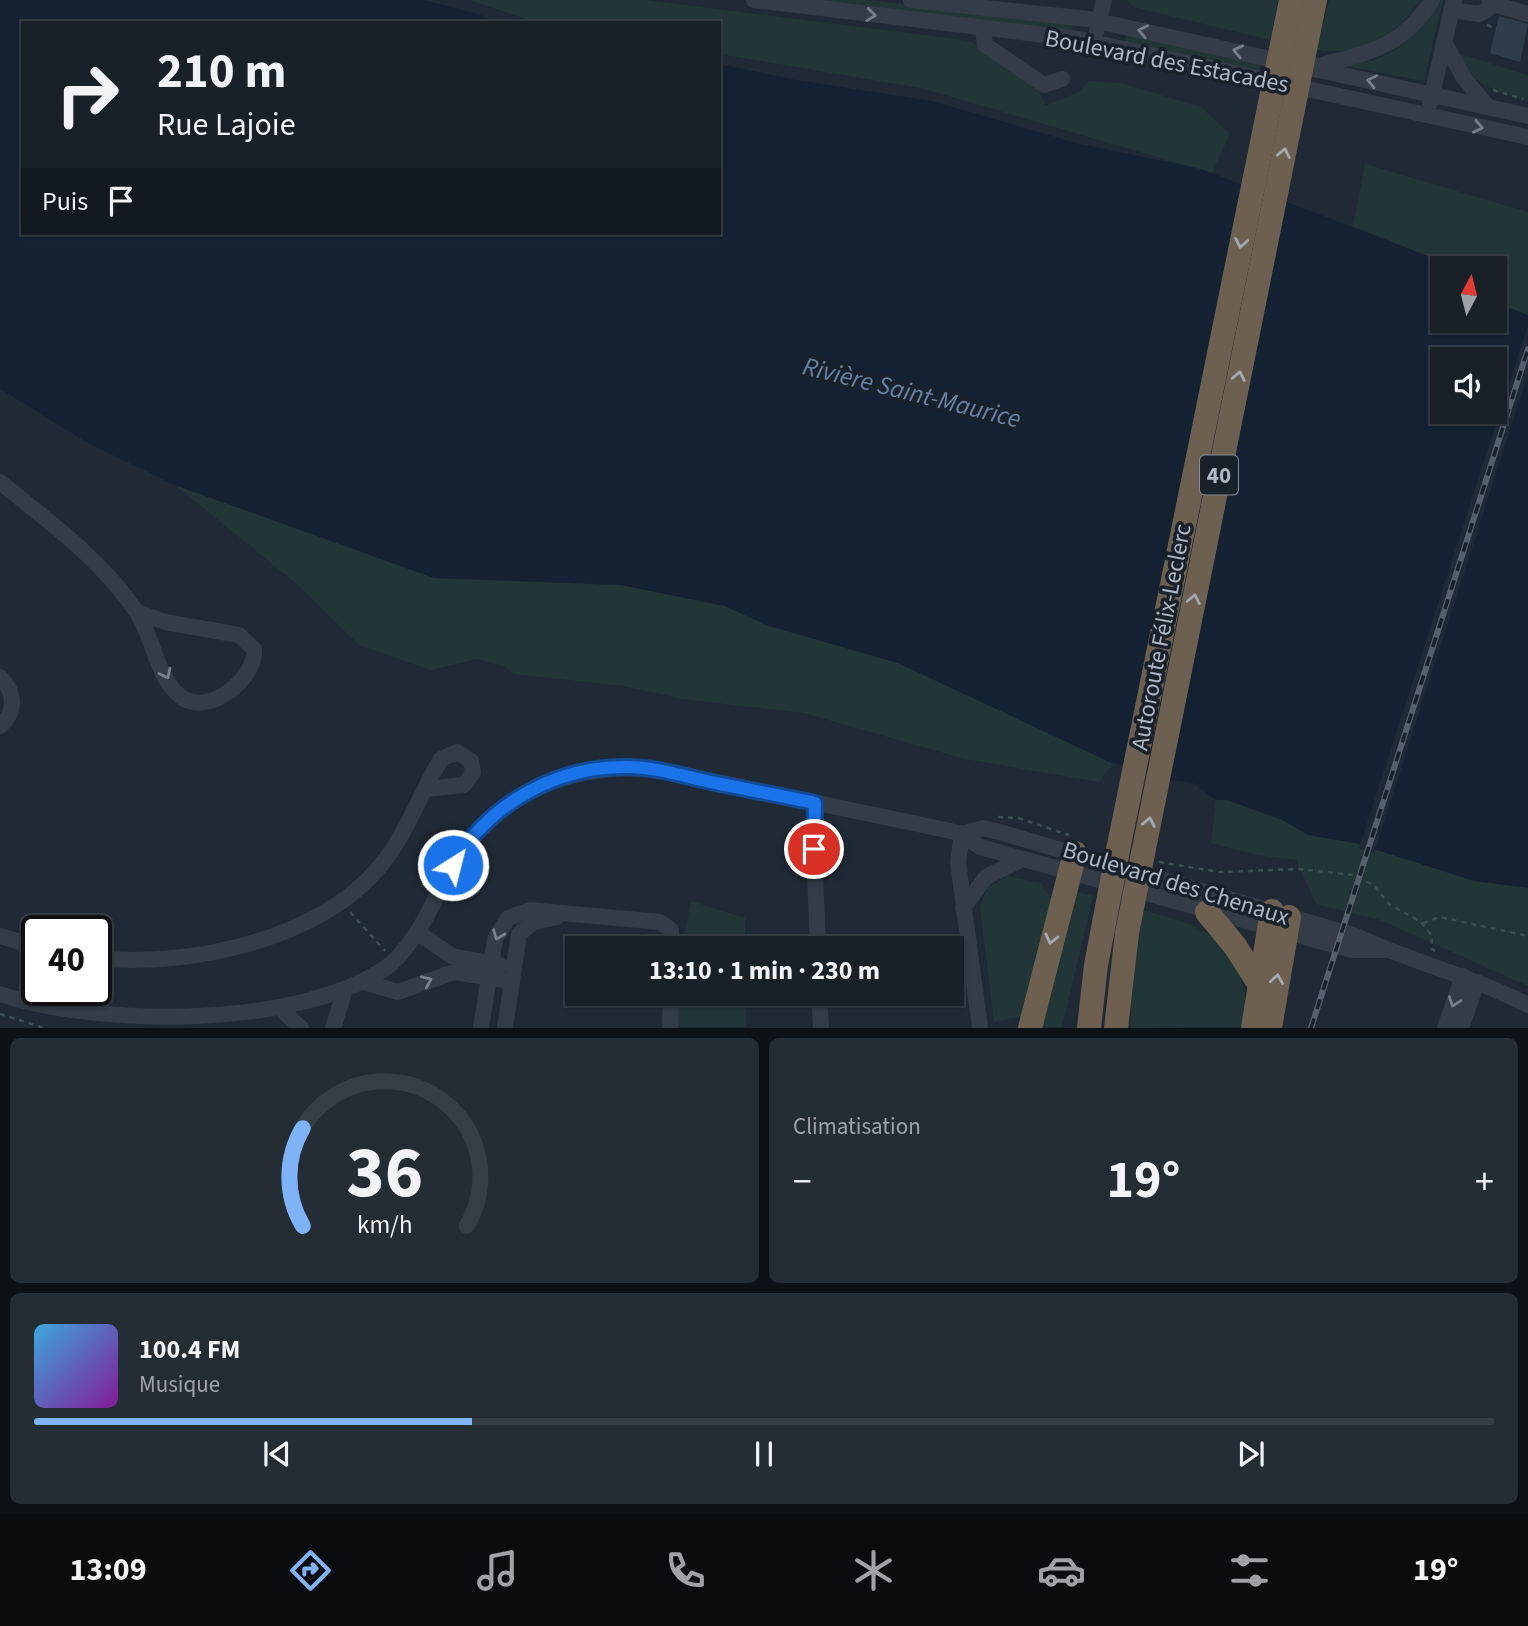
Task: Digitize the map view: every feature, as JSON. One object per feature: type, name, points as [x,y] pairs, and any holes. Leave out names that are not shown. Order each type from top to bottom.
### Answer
[{"type":"highway","name":"Autoroute Félix-Leclerc","points":[[1291,0],[1296,34]]},
{"type":"highway","name":"Autoroute Félix-Leclerc","points":[[1088,1025],[1119,910],[1296,34],[1315,0]]},
{"type":"highway","points":[[1030,1027],[1074,855]]},
{"type":"highway","name":"Autoroute Félix-Leclerc","points":[[1116,1027],[1122,964],[1119,910]]},
{"type":"highway","points":[[1207,912],[1235,946],[1258,982]]},
{"type":"highway","points":[[1253,1027],[1258,982],[1278,922]]},
{"type":"highway","points":[[1270,1027],[1278,922]]},
{"type":"street","name":"Boulevard des Estacades","points":[[754,0],[802,3],[1094,42],[1528,137]]},
{"type":"street","name":"Boulevard des Estacades","points":[[911,0],[1098,21],[1528,116]]},
{"type":"street","points":[[1094,42],[1104,0]]},
{"type":"street","points":[[1312,67],[1385,46],[1410,28],[1432,0]]},
{"type":"street","points":[[1427,116],[1452,5],[1480,14],[1490,2],[1528,15]]},
{"type":"street","points":[[983,28],[985,45],[1046,90],[1062,79]]},
{"type":"street","points":[[1444,42],[1464,78],[1488,107]]},
{"type":"street","points":[[0,482],[86,554],[137,612],[172,688],[191,703],[200,705],[215,701],[251,667],[254,649],[239,635],[164,622],[137,612]]},
{"type":"street","points":[[0,677],[9,689],[13,703],[8,718],[0,726]]},
{"type":"street","name":"Boulevard des Chenaux","points":[[0,994],[71,1014],[120,1020],[204,1022],[316,1007],[367,983],[394,962],[418,933],[457,858],[483,826],[523,795],[564,777],[608,768],[640,768],[962,834],[980,847],[1023,859],[1074,855],[1207,912],[1278,922]]},
{"type":"street","points":[[112,958],[140,959],[227,948],[260,939],[329,911],[360,888],[383,863],[425,789]]},
{"type":"street","points":[[815,803],[813,824],[818,936]]},
{"type":"street","name":"Boulevard des Chenaux","points":[[962,834],[984,828],[1074,855],[1278,922],[1352,950],[1388,950],[1470,979],[1528,1005]]},
{"type":"street","points":[[962,834],[958,862],[980,1027]]},
{"type":"street","points":[[963,908],[986,877],[1023,859]]},
{"type":"street","points":[[481,1027],[497,933],[504,922],[516,914],[539,910],[568,916],[665,923],[671,930],[671,936]]},
{"type":"street","points":[[505,1027],[516,941],[526,927],[540,920],[568,916]]},
{"type":"street","points":[[418,933],[452,956],[490,971]]},
{"type":"street","points":[[0,936],[21,942]]},
{"type":"street","points":[[367,983],[398,992],[449,972],[490,971],[512,974]]},
{"type":"street","points":[[1445,1027],[1470,979]]},
{"type":"street","points":[[1461,1027],[1470,979]]},
{"type":"street","points":[[333,1027],[343,996]]},
{"type":"street","points":[[670,1027],[671,1006]]},
{"type":"street","points":[[820,1006],[821,1027]]},
{"type":"street","points":[[285,1013],[301,1027]]},
{"type":"path","points":[[1486,25],[1497,29]]},
{"type":"path","name":"Boulevard des Chenaux","points":[[992,819],[1018,818],[1074,855]]},
{"type":"path","name":"Boulevard des Chenaux","points":[[1156,861],[1219,872],[1299,869],[1349,874],[1371,883],[1392,906],[1423,923]]},
{"type":"path","points":[[1431,948],[1432,936],[1423,923],[1440,917],[1528,936]]},
{"type":"path","points":[[356,921],[383,948]]},
{"type":"path","points":[[0,1014],[44,1027]]},
{"type":"green space","points":[[470,0],[646,0],[970,41],[1037,85],[1045,106],[1079,92],[1089,81],[1120,83],[1201,107],[1230,134],[1212,173],[921,88],[721,54],[721,21],[532,21]]},
{"type":"green space","points":[[813,0],[868,0],[1073,24],[1072,32]]},
{"type":"green space","points":[[1127,0],[1278,0],[1270,40],[1134,7]]},
{"type":"green space","points":[[1329,0],[1420,0],[1400,24],[1376,41],[1348,50],[1317,50]]},
{"type":"green space","points":[[1439,0],[1443,0],[1424,81],[1347,66],[1373,60],[1404,44],[1420,29]]},
{"type":"green space","points":[[1126,35],[1260,65],[1258,73],[1123,43]]},
{"type":"green space","points":[[1460,54],[1528,75],[1528,101],[1497,91],[1478,81],[1464,65]]},
{"type":"green space","points":[[1365,164],[1528,212],[1528,315],[1507,307],[1507,256],[1430,257],[1353,226]]},
{"type":"green space","points":[[175,485],[434,578],[621,585],[725,606],[766,625],[898,663],[1112,763],[1100,782],[965,759],[804,713],[682,699],[624,686],[514,674],[505,666],[477,659],[431,670],[359,645],[298,585]]},
{"type":"green space","points":[[1216,800],[1227,800],[1297,826],[1528,887],[1528,986],[1380,920],[1316,904],[1296,860],[1257,855],[1211,843]]},
{"type":"green space","points":[[1008,876],[1041,883],[1052,901],[1022,1016],[994,1022],[980,906],[988,887]]},
{"type":"green space","points":[[1077,892],[1093,896],[1062,1027],[1038,1028]]},
{"type":"green space","points":[[691,901],[745,918],[745,936],[684,936]]},
{"type":"green space","points":[[1143,910],[1184,922],[1209,934],[1211,932],[1240,976],[1245,997],[1245,1027],[1130,1028],[1133,968]]},
{"type":"green space","points":[[679,1006],[746,1006],[746,1027],[678,1027]]},
{"type":"water","name":"Rivière Saint-Maurice","points":[[0,0],[424,0],[481,15],[492,21],[21,21],[21,235],[721,235],[721,64],[796,80],[932,101],[1076,143],[1201,169],[1430,257],[1430,333],[1507,333],[1507,307],[1528,315],[1528,888],[1474,881],[1355,843],[1308,835],[1281,819],[1227,800],[1216,800],[1193,783],[1169,780],[1133,766],[1112,763],[898,663],[766,625],[725,606],[621,585],[434,578],[175,485],[90,444],[0,389]]},
{"type":"pier","points":[[1528,325],[1528,374],[1374,853],[1359,848],[1496,424],[1507,424],[1507,390]]},
{"type":"building","points":[[1499,16],[1528,24],[1520,62],[1490,53]]},
{"type":"railway","points":[[1311,1028],[1528,349]]},
{"type":"route","points":[[453,865],[490,819],[523,795],[576,773],[618,767],[665,771],[815,803],[814,849]]}]
